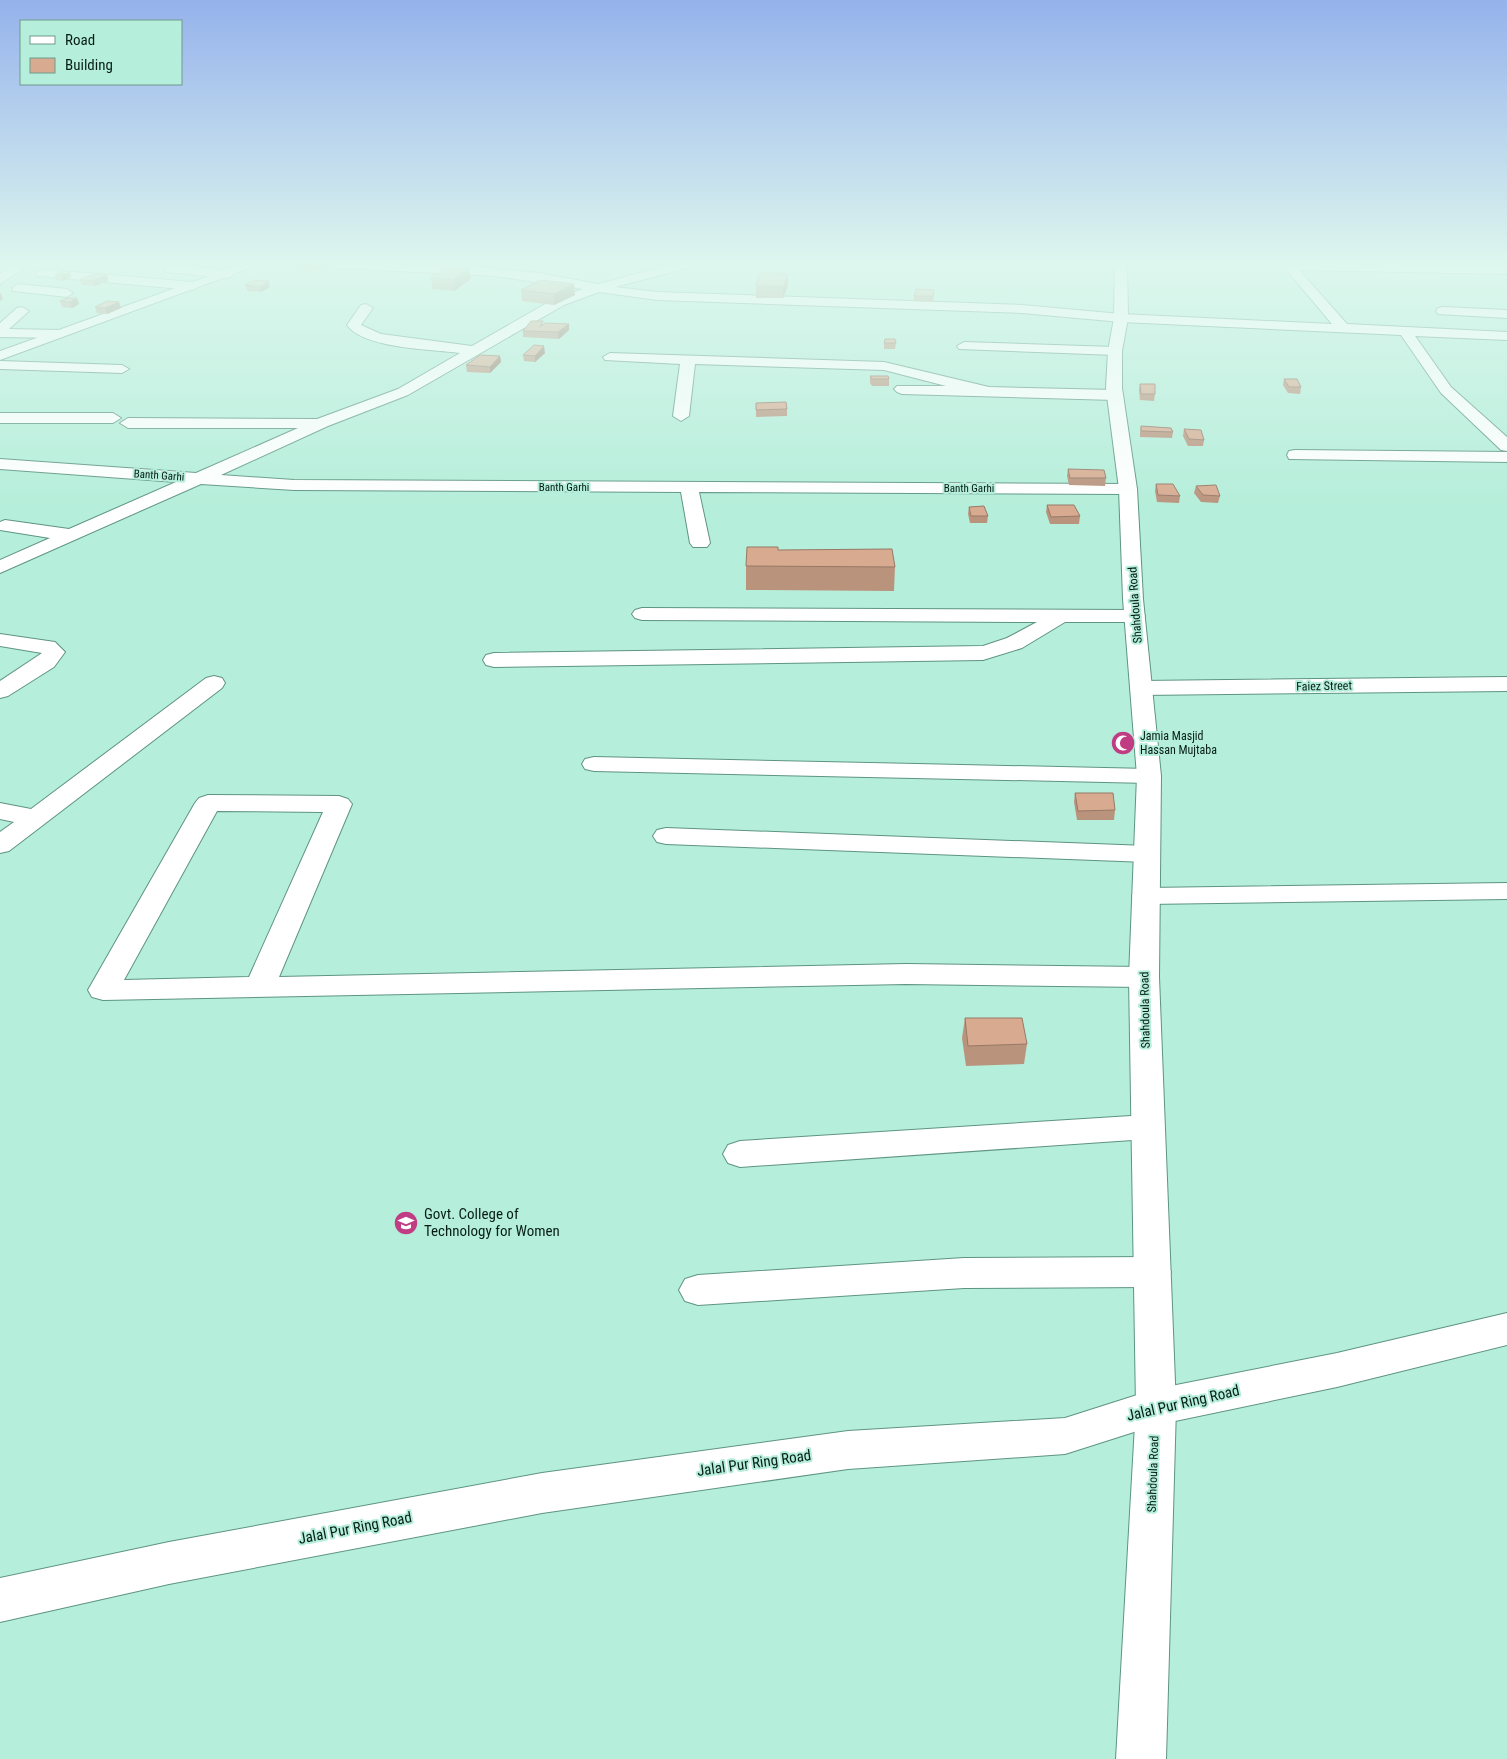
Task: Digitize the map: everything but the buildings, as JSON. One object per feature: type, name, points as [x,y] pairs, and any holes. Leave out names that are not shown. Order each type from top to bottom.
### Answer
[{"type":"street","points":[[0,356],[32,344]]},
{"type":"street","points":[[427,344],[475,350]]},
{"type":"street","points":[[0,567],[322,423],[395,396],[485,344]]},
{"type":"street","name":"Shahdoula Road","points":[[1116,344],[1115,395],[1128,489],[1134,608],[1149,776],[1144,977],[1156,1407],[1141,1759]]},
{"type":"street","points":[[1414,344],[1446,390],[1507,446]]},
{"type":"street","points":[[964,346],[1115,351]]},
{"type":"street","points":[[610,357],[884,366],[991,392]]},
{"type":"street","points":[[681,416],[688,359]]},
{"type":"street","points":[[0,365],[122,369]]},
{"type":"street","points":[[902,389],[1115,395]]},
{"type":"street","points":[[0,418],[322,423]]},
{"type":"street","points":[[24,433],[51,418]]},
{"type":"street","points":[[1295,454],[1507,457]]},
{"type":"street","name":"Banth Garhi","points":[[0,464],[294,485],[1128,489]]},
{"type":"street","points":[[689,488],[700,543]]},
{"type":"street","points":[[2,527],[28,513]]},
{"type":"street","points":[[2,527],[71,535]]},
{"type":"street","points":[[856,599],[1134,608]]},
{"type":"street","points":[[642,614],[1060,616],[1134,608]]},
{"type":"street","points":[[494,660],[983,653],[1024,640],[1060,616]]},
{"type":"street","points":[[0,640],[47,647],[54,652],[46,662],[0,691]]},
{"type":"street","points":[[0,846],[214,682]]},
{"type":"street","name":"Faiez Street","points":[[1141,688],[1507,684]]},
{"type":"street","points":[[594,764],[1149,776]]},
{"type":"street","points":[[260,986],[339,804],[208,803],[103,990],[906,974],[1144,977]]},
{"type":"street","points":[[0,811],[35,818]]},
{"type":"street","points":[[666,836],[1147,854]]},
{"type":"street","points":[[1146,896],[1507,891]]},
{"type":"street","points":[[740,1154],[1148,1127]]},
{"type":"street","points":[[698,1290],[964,1273],[1152,1272]]},
{"type":"street","name":"Jalal Pur Ring Road","points":[[0,1600],[169,1563],[542,1492],[848,1450],[1066,1436],[1156,1407],[1337,1370],[1507,1330]]},
{"type":"place","name":"Jamia Masjid Hassan Mujtaba","points":[[1123,743]]},
{"type":"place","name":"Govt. College of Technology for Women","points":[[406,1223]]}]
